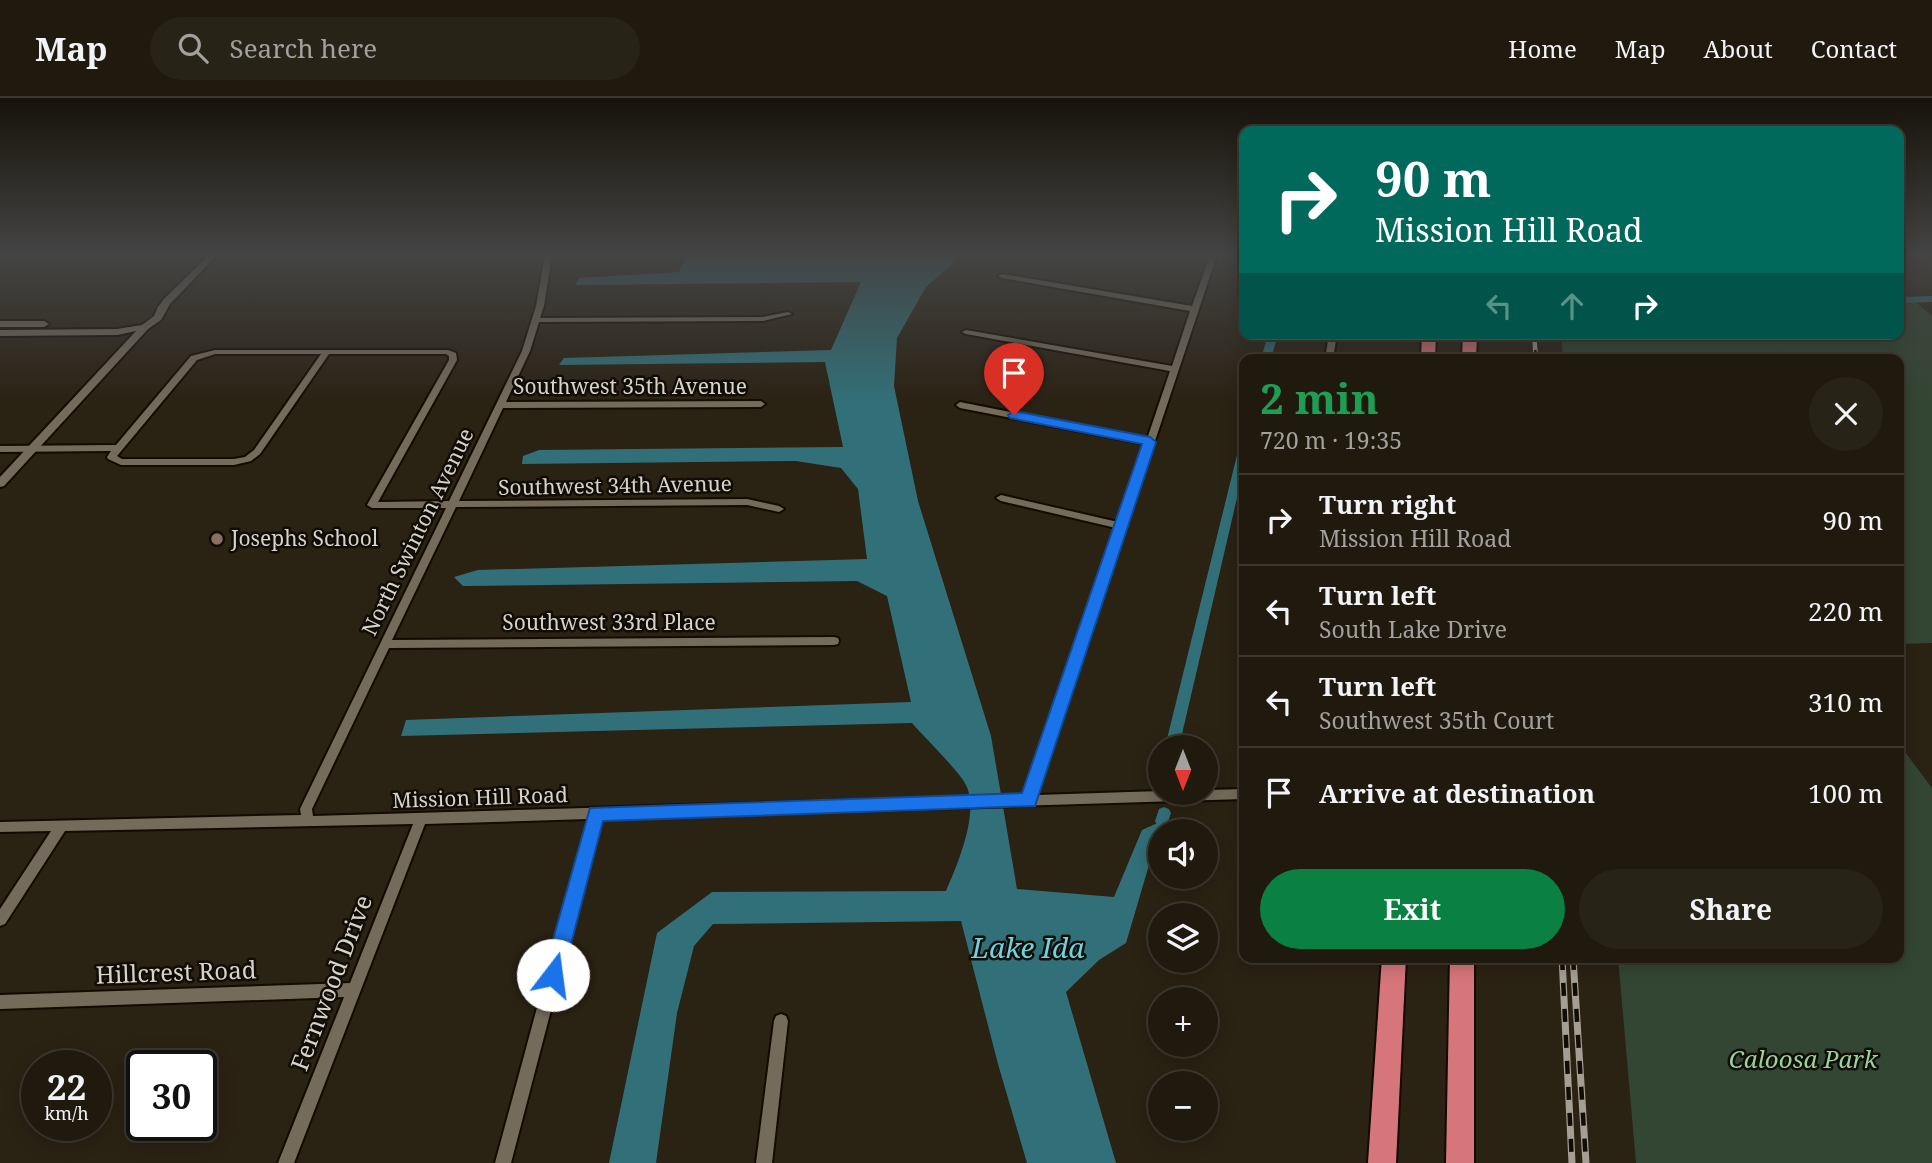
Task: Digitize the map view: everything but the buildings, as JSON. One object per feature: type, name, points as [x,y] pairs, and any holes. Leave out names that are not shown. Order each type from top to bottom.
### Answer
[{"type":"highway","points":[[1382,1163],[1394,963]]},
{"type":"highway","points":[[1460,1163],[1462,963]]},
{"type":"street","points":[[0,484],[145,327],[158,318],[165,305]]},
{"type":"street","name":"North Swinton Avenue","points":[[307,820],[306,809],[500,405],[537,320],[540,305]]},
{"type":"street","points":[[1170,305],[1195,309]]},
{"type":"street","points":[[1029,801],[1196,305]]},
{"type":"street","points":[[537,320],[763,318],[788,314]]},
{"type":"street","points":[[0,324],[145,327]]},
{"type":"street","points":[[0,333],[117,332],[145,327]]},
{"type":"street","points":[[966,332],[1175,369]]},
{"type":"street","points":[[215,352],[327,352],[257,452],[248,459],[234,463],[121,462],[111,457],[194,358],[215,352]]},
{"type":"street","name":"Southwest 34th Avenue","points":[[327,352],[448,352],[453,355],[453,360],[372,505],[747,502],[779,509]]},
{"type":"street","name":"Southwest 35th Avenue","points":[[500,405],[761,404]]},
{"type":"street","points":[[960,405],[1150,442]]},
{"type":"street","points":[[0,449],[119,448]]},
{"type":"street","points":[[1002,498],[1122,526]]},
{"type":"street","name":"Southwest 33rd Place","points":[[385,644],[834,641]]},
{"type":"street","name":"Mission Hill Road","points":[[0,827],[307,820],[316,822],[1239,794]]},
{"type":"street","points":[[502,1163],[596,814]]},
{"type":"street","name":"Fernwood Drive","points":[[286,1163],[421,819]]},
{"type":"street","points":[[0,920],[61,827]]},
{"type":"street","name":"Hillcrest Road","points":[[0,1002],[354,990]]},
{"type":"street","points":[[764,1163],[781,1021]]},
{"type":"green space","points":[[1904,305],[1919,305],[1932,316],[1932,643],[1904,644],[1904,354],[1563,354],[1561,340],[1904,340]]},
{"type":"green space","name":"Caloosa Park","points":[[1904,751],[1932,788],[1932,1163],[1636,1163],[1619,963],[1904,963]]},
{"type":"water","name":"Lake Ida","points":[[851,305],[916,305],[897,338],[894,386],[918,501],[991,736],[1017,889],[1114,897],[1142,830],[1148,827],[1148,868],[1126,943],[1099,960],[1066,992],[1116,1163],[1027,1163],[961,921],[713,924],[694,946],[677,1013],[656,1163],[609,1163],[657,933],[712,892],[946,891],[969,824],[970,796],[956,772],[912,723],[401,736],[406,720],[911,702],[887,596],[857,581],[463,586],[454,577],[478,570],[867,559],[858,489],[841,468],[796,461],[522,464],[523,456],[539,450],[843,447],[825,362],[559,365],[564,358],[831,350]]},
{"type":"waterway","points":[[1267,354],[1271,340]]},
{"type":"waterway","points":[[1175,735],[1239,468]]},
{"type":"waterway","points":[[1162,819],[1164,813]]},
{"type":"railway","points":[[1534,340],[1536,354]]},
{"type":"railway","points":[[1562,963],[1572,1163]]},
{"type":"railway","points":[[1573,963],[1586,1163]]},
{"type":"place","name":"Josephs School","points":[[217,539]]},
{"type":"route","points":[[553,975],[596,814],[1029,801],[1150,442],[1014,415]]}]
